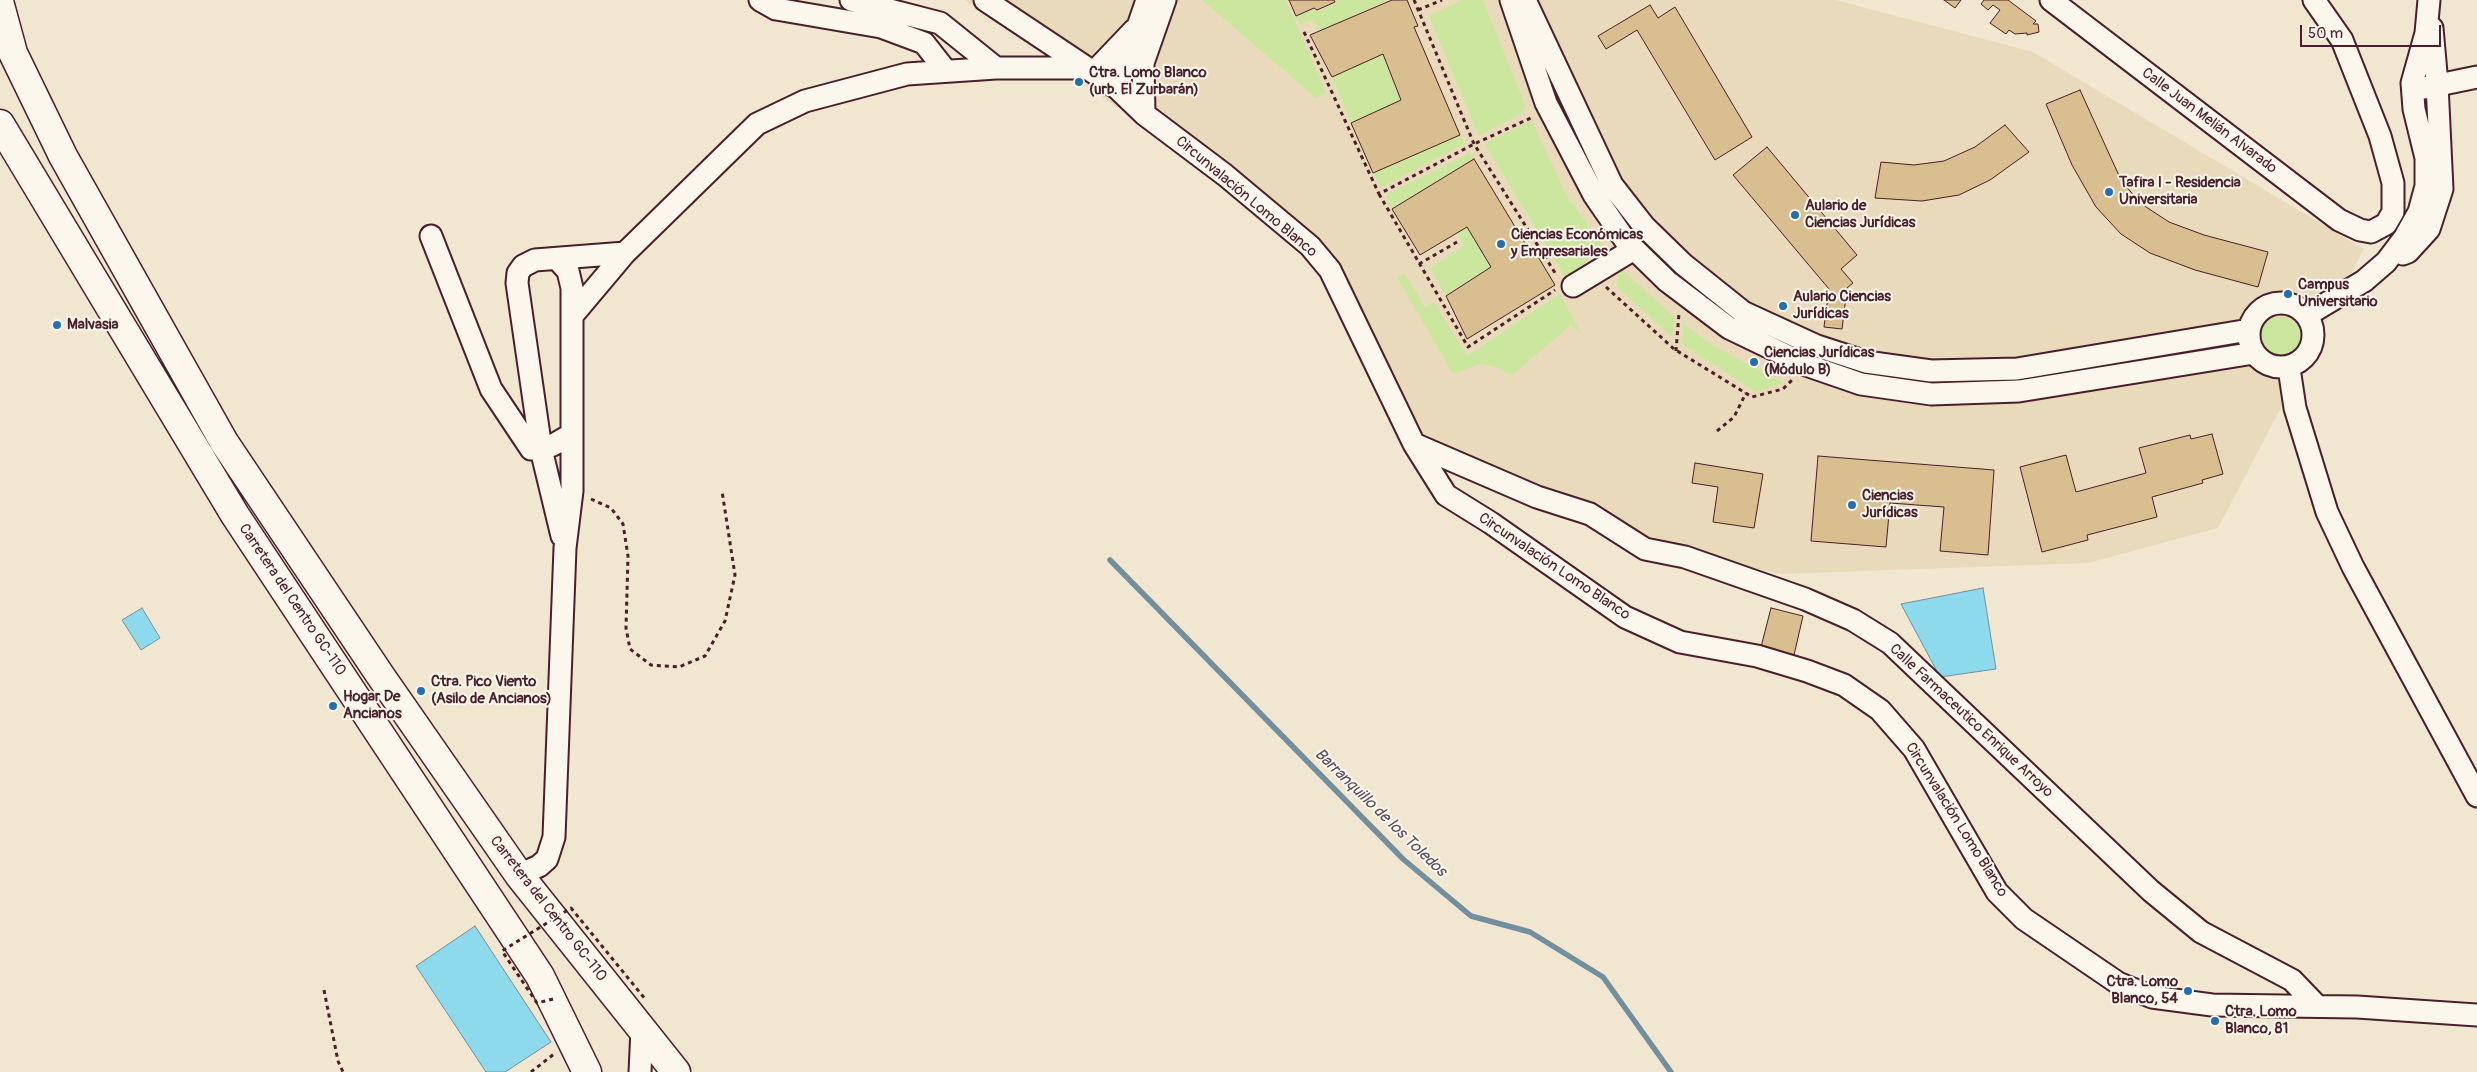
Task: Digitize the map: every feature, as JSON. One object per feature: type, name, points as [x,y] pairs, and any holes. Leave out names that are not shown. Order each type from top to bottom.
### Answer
[{"type":"main road","name":"Carretera del Centro GC-110","points":[[0,4],[13,52],[63,156],[224,442],[380,675],[519,875],[676,1072]]},
{"type":"main road","name":"Carretera del Centro GC-110","points":[[0,124],[235,515],[406,770],[553,999],[587,1072]]},
{"type":"street","points":[[760,0],[776,9],[881,26],[924,43],[946,71]]},
{"type":"street","points":[[851,0],[940,24],[996,68]]},
{"type":"street","name":"Circunvalación Lomo Blanco","points":[[985,0],[1117,88],[1144,114],[1225,175],[1310,246],[1330,270],[1414,444],[1446,495],[1491,523],[1625,617],[1680,642],[1757,656],[1807,671],[1844,685],[1880,710],[1914,749],[1997,892],[2024,919],[2118,984],[2152,997],[2212,1005],[2316,1006],[2477,1015]]},
{"type":"street","points":[[1117,88],[1147,0]]},
{"type":"street","points":[[1144,114],[1143,63],[1165,0]]},
{"type":"street","points":[[1511,0],[1550,109],[1594,195],[1625,240],[1680,290],[1730,328],[1809,366],[1861,384],[1931,394],[2019,391],[2254,353]]},
{"type":"street","points":[[1525,0],[1612,185],[1644,226],[1684,264],[1743,312],[1818,346],[1866,362],[1932,371],[2017,369],[2249,330]]},
{"type":"street","name":"Calle Juan Melián Alvarado","points":[[2051,0],[2339,220],[2360,230],[2371,232],[2386,224],[2393,212],[2393,183],[2380,136],[2342,40],[2314,0]]},
{"type":"street","points":[[2307,315],[2364,281],[2386,262],[2405,237],[2419,212],[2426,186],[2426,158],[2414,109],[2412,83],[2426,34],[2429,0]]},
{"type":"street","points":[[2386,262],[2408,252],[2429,229],[2442,189],[2437,84],[2429,0]]},
{"type":"street","points":[[572,316],[625,253],[757,124],[805,101],[907,74],[996,68],[1089,70],[1138,26]]},
{"type":"street","points":[[2412,91],[2437,84],[2477,77]]},
{"type":"street","points":[[431,236],[499,403],[531,448],[540,450],[565,440],[572,434]]},
{"type":"street","points":[[1572,284],[1634,249]]},
{"type":"street","points":[[565,548],[540,450],[517,283],[518,274],[523,266],[535,260],[625,253]]},
{"type":"street","points":[[519,875],[539,866],[547,859],[554,837],[565,548],[572,491],[572,316],[570,277],[564,265],[557,259]]},
{"type":"street","points":[[2275,303],[2294,305],[2307,315],[2313,329],[2312,346],[2304,360],[2289,368],[2269,366],[2254,353],[2249,330],[2258,312],[2275,303]]},
{"type":"street","points":[[2289,368],[2295,408],[2327,512],[2353,567],[2477,796]]},
{"type":"street","points":[[499,403],[515,402],[532,388]]},
{"type":"street","name":"Calle Farmaceutico Enrique Arroyo","points":[[1414,444],[1536,497],[1590,514],[1646,549],[1685,557],[1804,599],[1861,624],[1890,642],[2151,891],[2201,932],[2292,980],[2316,1006]]},
{"type":"street","points":[[640,1072],[642,1029]]},
{"type":"path","points":[[1414,0],[1474,144],[1572,284]]},
{"type":"path","points":[[1418,10],[1442,0]]},
{"type":"path","points":[[1304,32],[1379,194],[1468,347],[1572,284],[1591,281],[1605,287],[1676,351],[1752,397],[1786,388]]},
{"type":"path","points":[[1379,194],[1474,144],[1550,109]]},
{"type":"path","points":[[1419,264],[1456,242]]},
{"type":"path","points":[[1676,351],[1680,290]]},
{"type":"path","points":[[1718,431],[1734,418],[1746,393]]},
{"type":"path","points":[[572,491],[611,508],[623,524],[628,556],[626,628],[630,649],[651,665],[679,668],[705,656],[725,621],[734,575],[722,492]]},
{"type":"path","points":[[553,999],[537,1003],[502,951],[571,908],[646,1000]]},
{"type":"path","points":[[324,990],[338,1061],[343,1072]]},
{"type":"shaded area","points":[[965,0],[1836,0],[2033,52],[2364,249],[2218,528],[2088,563],[1781,574],[1647,545],[1435,458],[1332,259]]},
{"type":"green space","points":[[1202,0],[1286,0],[1326,93],[1316,98]]},
{"type":"green space","points":[[1335,0],[1388,0],[1319,31],[1314,20],[1300,25],[1297,17],[1314,8],[1316,12],[1336,3]]},
{"type":"green space","points":[[1462,0],[1483,0],[1526,107],[1523,109],[1524,112],[1479,136],[1429,16]]},
{"type":"green space","points":[[1383,54],[1400,100],[1351,123],[1332,77]]},
{"type":"green space","points":[[1531,120],[1568,198],[1604,246],[1583,263],[1588,269],[1565,277],[1485,144]]},
{"type":"green space","points":[[1460,135],[1465,144],[1381,187],[1373,173]]},
{"type":"green space","points":[[1470,152],[1474,159],[1392,209],[1386,195]]},
{"type":"green space","points":[[1467,227],[1491,267],[1446,296],[1430,268],[1464,246],[1457,233]]},
{"type":"green space","points":[[1621,268],[1675,318],[1673,338],[1616,286]]},
{"type":"green space","points":[[1404,273],[1425,307],[1434,302],[1467,356],[1560,294],[1581,334],[1571,325],[1511,376],[1499,368],[1481,364],[1453,374],[1397,277]]},
{"type":"green space","points":[[2276,317],[2284,317],[2291,320],[2297,326],[2300,337],[2297,348],[2291,354],[2284,357],[2276,357],[2269,354],[2263,348],[2260,341],[2260,333],[2263,326],[2269,320]]},
{"type":"green space","points":[[1684,324],[1710,344],[1784,383],[1756,392],[1682,344]]},
{"type":"green space","points":[[2237,342],[2239,345],[2088,373],[2086,364]]},
{"type":"water","points":[[1983,588],[1996,669],[1940,677],[1901,604]]},
{"type":"water","points":[[142,608],[160,638],[141,650],[122,620]]},
{"type":"water","points":[[475,926],[551,1042],[505,1072],[486,1072],[416,966]]},
{"type":"building","points":[[1289,0],[1334,0],[1335,2],[1296,16]]},
{"type":"building","points":[[1392,0],[1407,0],[1418,26],[1414,27],[1460,135],[1373,173],[1351,123],[1401,100],[1383,54],[1332,77],[1310,35]]},
{"type":"building","points":[[1944,0],[1961,0],[1955,8]]},
{"type":"building","points":[[1984,0],[2008,0],[2036,21],[2033,24],[2038,24],[2039,32],[2027,35],[2027,33],[2015,34],[2009,30],[2006,34],[1990,23],[2000,10],[1993,5],[1988,10],[1981,4]]},
{"type":"building","points":[[1650,5],[1658,18],[1675,7],[1752,137],[1715,160],[1637,30],[1606,49],[1598,36]]},
{"type":"building","name":"Tafira I - Residencia Universitaria","points":[[2080,90],[2121,180],[2140,203],[2169,222],[2204,235],[2268,252],[2258,287],[2195,270],[2150,253],[2121,234],[2096,207],[2072,165],[2046,104]]},
{"type":"building","points":[[2005,125],[2029,152],[1990,180],[1959,195],[1922,201],[1875,198],[1881,162],[1914,165],[1944,161],[1975,147]]},
{"type":"building","name":"Aulario de Ciencias Jurídicas","points":[[1767,147],[1857,255],[1841,269],[1853,283],[1847,288],[1842,329],[1824,327],[1829,289],[1733,175]]},
{"type":"building","name":"Ciencias Económicas y Empresariales","points":[[1474,159],[1534,258],[1537,255],[1555,285],[1467,339],[1446,296],[1491,267],[1467,227],[1420,255],[1392,209]]},
{"type":"building","points":[[2212,434],[2223,474],[2202,480],[2203,483],[2152,497],[2157,517],[2087,535],[2088,540],[2042,552],[2020,467],[2066,455],[2076,492],[2146,473],[2139,448],[2190,435],[2191,439]]},
{"type":"building","name":"Ciencias Jurídicas","points":[[1818,456],[1994,470],[1988,555],[1940,551],[1944,507],[1890,503],[1886,547],[1811,541]]},
{"type":"building","points":[[1695,463],[1763,474],[1754,528],[1713,522],[1718,487],[1692,483]]},
{"type":"building","points":[[1771,608],[1803,616],[1794,655],[1761,647]]},
{"type":"waterway","name":"Barranquillo de los Toledos","points":[[1110,560],[1403,859],[1471,916],[1530,932],[1603,977],[1671,1072]]},
{"type":"place","name":"Ctra. Lomo Blanco (urb. El Zurbarán)","points":[[1079,82]]},
{"type":"place","name":"Tafira I - Residencia Universitaria","points":[[2109,192]]},
{"type":"place","name":"Aulario de Ciencias Jurídicas","points":[[1795,215]]},
{"type":"place","name":"Ciencias Económicas y Empresariales","points":[[1501,244]]},
{"type":"place","name":"Campus Universitario","points":[[2288,294]]},
{"type":"place","name":"Aulario Ciencias Jurídicas","points":[[1783,306]]},
{"type":"place","name":"Malvasia","points":[[57,325]]},
{"type":"place","name":"Ciencias Jurídicas (Módulo B)","points":[[1754,362]]},
{"type":"place","name":"Ciencias Jurídicas","points":[[1852,505]]},
{"type":"place","name":"Ctra. Pico Viento (Asilo de Ancianos)","points":[[421,691]]},
{"type":"place","name":"Hogar De Ancianos","points":[[333,706]]},
{"type":"place","name":"Ctra. Lomo Blanco, 54","points":[[2188,991]]},
{"type":"place","name":"Ctra. Lomo Blanco, 81","points":[[2215,1021]]}]
